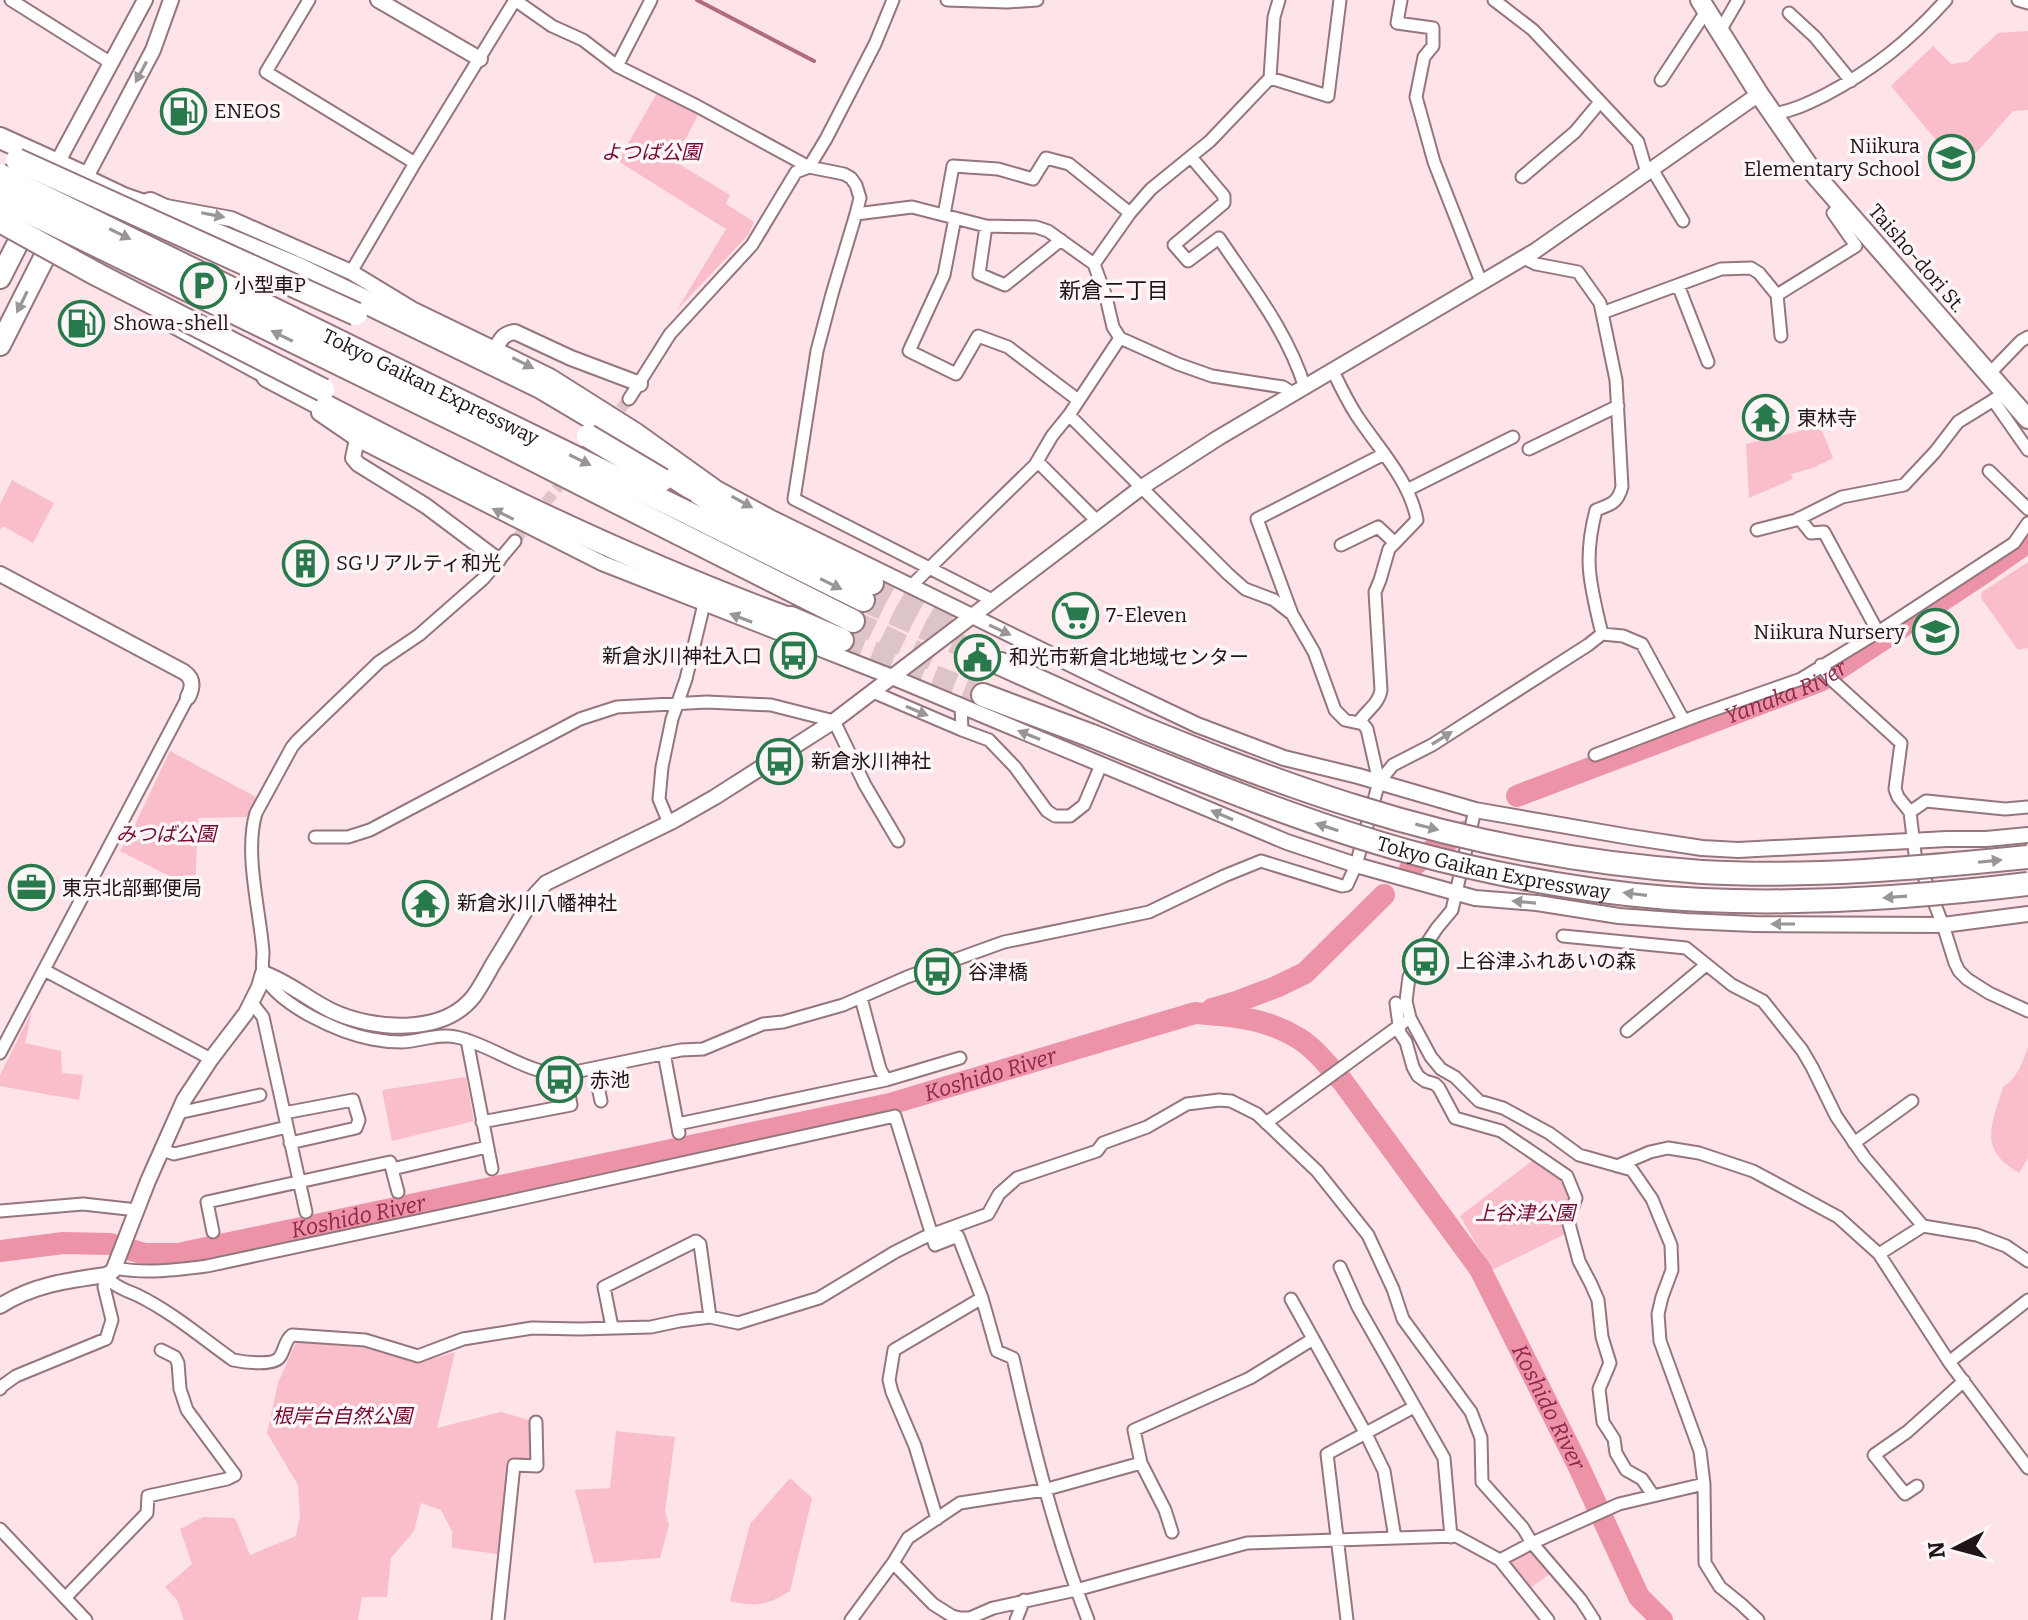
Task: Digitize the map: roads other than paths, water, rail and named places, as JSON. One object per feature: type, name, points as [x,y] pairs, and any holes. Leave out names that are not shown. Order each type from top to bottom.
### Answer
[{"type":"highway","points":[[0,138],[86,177],[0,345]]},
{"type":"highway","points":[[0,153],[356,314]]},
{"type":"highway","points":[[0,278],[9,241],[35,208],[56,165]]},
{"type":"highway","name":"Tokyo Gaikan Expressway","points":[[0,175],[682,522],[847,630],[805,625],[635,551],[354,422],[268,376]]},
{"type":"highway","points":[[0,181],[35,208],[54,237]]},
{"type":"highway","name":"Tokyo Gaikan Expressway","points":[[0,198],[479,432],[682,522],[867,591],[735,516]]},
{"type":"highway","points":[[150,204],[309,274],[541,387],[588,415],[668,473],[735,516]]},
{"type":"highway","points":[[0,221],[98,275],[323,390]]},
{"type":"highway","points":[[9,241],[44,258]]},
{"type":"highway","points":[[588,436],[662,480],[735,516]]},
{"type":"highway","name":"Tokyo Gaikan Expressway","points":[[1003,659],[1143,728],[1220,759],[1359,808],[1503,844],[1645,867],[1744,873],[1890,869],[2028,857]]},
{"type":"highway","name":"Tokyo Gaikan Expressway","points":[[985,691],[1221,789],[1343,832],[1474,868],[1641,895],[1759,902],[1895,897],[2028,884]]},
{"type":"main road","name":"Taisho-dori St.","points":[[1704,5],[1759,94],[1815,175],[1989,374],[1999,397],[2028,419]]},
{"type":"street","points":[[11,0],[111,63]]},
{"type":"street","points":[[56,165],[145,0]]},
{"type":"street","points":[[171,0],[153,50],[86,177],[150,204],[231,219],[351,272],[412,309],[550,376],[596,403],[718,489],[770,517],[1197,725],[1284,758],[1475,810],[1702,848],[1750,850],[2028,835]]},
{"type":"street","points":[[309,0],[266,72],[415,163]]},
{"type":"street","points":[[378,0],[480,59]]},
{"type":"street","points":[[351,272],[515,0],[552,26],[583,40],[617,66],[809,167],[851,178],[860,198],[817,351],[794,499],[992,600]]},
{"type":"street","points":[[617,66],[651,0]]},
{"type":"street","points":[[629,399],[670,334],[752,245],[796,172],[809,167],[875,44],[893,0]]},
{"type":"street","points":[[947,0],[1037,0]]},
{"type":"street","points":[[1094,264],[1151,189],[1210,141],[1270,78],[1274,17],[1279,0]]},
{"type":"street","points":[[1270,78],[1328,96],[1340,0]]},
{"type":"street","points":[[1401,0],[1397,23],[1433,28],[1433,46],[1424,57],[1416,97],[1434,162],[1481,282]]},
{"type":"street","points":[[1494,0],[1533,30],[1638,142],[1649,171],[1683,221]]},
{"type":"street","points":[[1720,31],[1738,0]]},
{"type":"street","points":[[1773,114],[1794,110],[1875,66],[1914,34],[1946,0]]},
{"type":"street","points":[[2018,0],[2028,3]]},
{"type":"street","points":[[1661,80],[1704,5]]},
{"type":"street","points":[[1789,13],[1815,37],[1851,81]]},
{"type":"street","points":[[263,973],[281,979],[310,999],[355,1020],[374,1024],[415,1025],[459,1010],[474,996],[534,896],[546,883],[669,823],[834,721],[1142,487],[1218,438],[1524,258],[1759,94]]},
{"type":"street","points":[[1522,177],[1575,132],[1600,102]]},
{"type":"street","points":[[1191,157],[1224,196],[1224,203],[1174,245],[1188,261],[1219,238],[1276,322],[1297,363],[1299,391]]},
{"type":"street","points":[[1078,400],[1008,347],[978,336],[956,374],[909,351],[944,275],[953,166],[998,169],[1033,179],[1046,158],[1069,164],[1130,213]]},
{"type":"street","points":[[1777,295],[1856,246],[1833,213],[1841,205]]},
{"type":"street","points":[[856,214],[912,207],[986,226],[1036,227],[1048,231],[1094,264],[1113,327],[1120,338],[1212,376],[1299,391]]},
{"type":"street","points":[[986,226],[979,274],[1005,285],[1061,240]]},
{"type":"street","points":[[44,258],[268,376],[357,439],[602,563],[892,677],[1287,842],[1356,865],[1475,898],[1686,921],[1943,925],[2028,914]]},
{"type":"street","points":[[1524,258],[1536,264],[1578,272],[1600,303],[1616,380],[1622,487],[1614,503],[1596,510],[1589,537],[1590,587],[1602,634]]},
{"type":"street","points":[[1602,313],[1721,269],[1751,268],[1777,295],[1781,336]]},
{"type":"street","points":[[1678,285],[1708,362]]},
{"type":"street","points":[[495,349],[501,338],[515,332],[571,358],[640,384]]},
{"type":"street","points":[[1989,374],[2028,337]]},
{"type":"street","points":[[911,586],[1038,462],[1052,436],[1120,338]]},
{"type":"street","points":[[1333,371],[1355,414],[1407,490],[1417,520],[1386,555],[1375,592],[1382,675],[1380,699],[1359,722]]},
{"type":"street","points":[[1757,530],[1799,518],[1842,497],[1904,485],[1958,422],[1999,397],[2028,450]]},
{"type":"street","points":[[1529,449],[1618,406]]},
{"type":"street","points":[[1069,415],[1228,574],[1245,589],[1274,600],[1292,614]]},
{"type":"street","points":[[1407,490],[1513,437]]},
{"type":"street","points":[[357,439],[353,458],[358,464],[426,506],[498,560]]},
{"type":"street","points":[[1379,782],[1367,729],[1359,722],[1345,720],[1335,710],[1314,652],[1292,614],[1257,519],[1384,454]]},
{"type":"street","points":[[1038,462],[1097,521]]},
{"type":"street","points":[[1989,471],[2028,509]]},
{"type":"street","points":[[1799,518],[1811,533],[1824,532],[1878,632]]},
{"type":"street","points":[[1595,755],[1801,679],[1823,668],[2014,543],[2028,523]]},
{"type":"street","points":[[1341,545],[1378,527],[1395,543]]},
{"type":"street","points":[[515,541],[484,578],[419,635],[360,678],[292,747],[256,813],[253,825],[255,895],[263,973],[246,1013],[184,1100],[108,1280],[154,1303],[233,1360],[242,1362],[272,1362],[280,1357],[287,1338],[292,1335],[365,1340],[418,1356],[463,1339],[532,1328],[651,1327],[710,1317],[738,1323],[819,1298],[895,1252],[988,1214],[999,1194],[1017,1178],[1097,1151],[1103,1143],[1147,1127],[1187,1104],[1231,1101],[1257,1114],[1317,1171],[1368,1235],[1403,1319],[1471,1412],[1481,1438],[1482,1482],[1523,1528],[1594,1620]]},
{"type":"street","points":[[0,574],[184,672],[192,682],[188,697],[0,1053]]},
{"type":"street","points":[[669,823],[659,791],[672,719],[686,679],[704,604]]},
{"type":"street","points":[[263,973],[277,994],[320,1021],[360,1036],[392,1042],[449,1036],[467,1040],[556,1075],[565,1074],[664,1053],[703,1049],[763,1024],[797,1018],[861,998],[907,977],[1004,942],[1149,912],[1261,861],[1347,885],[1356,865],[1379,782],[1393,765],[1432,745],[1602,634],[1623,636],[1642,644],[1684,721]]},
{"type":"street","points":[[1823,668],[1833,681],[1901,743],[1895,789],[1910,812],[1915,854],[1955,963],[1967,979],[1999,999],[2028,1011]]},
{"type":"street","points":[[873,692],[989,740],[1015,767],[1047,811],[1055,816],[1070,816],[1084,805],[1101,765]]},
{"type":"street","points":[[315,837],[348,837],[370,830],[580,719],[617,707],[707,702],[753,703],[801,711],[834,721],[865,785],[898,841]]},
{"type":"street","points":[[961,707],[962,730]]},
{"type":"street","points":[[1910,812],[1926,801],[2005,809],[2028,807]]},
{"type":"street","points":[[1475,810],[1452,910],[1430,938],[1409,977],[1406,1001],[1410,1018],[1431,1057],[1479,1101],[1503,1108],[1549,1133],[1579,1155],[1632,1170],[1652,1199],[1671,1245],[1672,1270],[1658,1314],[1660,1341],[1700,1451],[1704,1484],[1705,1563],[1720,1587],[1758,1620]]},
{"type":"street","points":[[1563,936],[1686,948],[1732,985],[1763,1001],[1802,1050],[1836,1116],[1854,1143],[1923,1226],[1977,1235],[2006,1246],[2028,1261]]},
{"type":"street","points":[[1627,1031],[1706,965]]},
{"type":"street","points":[[44,970],[211,1059]]},
{"type":"street","points":[[861,998],[880,1069],[886,1080]]},
{"type":"street","points":[[252,1003],[263,1017],[306,1212]]},
{"type":"street","points":[[1396,1003],[1399,1026],[1413,1067],[1418,1076],[1439,1088],[1455,1118],[1501,1131],[1567,1176],[1576,1198],[1568,1220],[1579,1261],[1598,1300],[1602,1337],[1610,1363],[1599,1389],[1603,1422],[1614,1439],[1616,1453],[1626,1470],[1642,1479],[1653,1495]]},
{"type":"street","points":[[1266,1123],[1410,1018]]},
{"type":"street","points":[[467,1040],[492,1169]]},
{"type":"street","points":[[664,1053],[678,1128],[886,1080],[960,1058]]},
{"type":"street","points":[[594,1068],[601,1101]]},
{"type":"street","points":[[482,1122],[571,1105],[565,1074]]},
{"type":"street","points":[[178,1113],[260,1095]]},
{"type":"street","points":[[284,1113],[353,1100],[359,1120],[356,1128],[290,1143]]},
{"type":"street","points":[[1854,1143],[1912,1101]]},
{"type":"street","points":[[0,1306],[54,1282],[113,1268],[171,1271],[207,1266],[895,1116],[935,1245],[958,1236],[982,1298],[997,1351],[1013,1358],[1044,1490],[1088,1620]]},
{"type":"street","points":[[162,1150],[174,1154],[287,1127]]},
{"type":"street","points":[[392,1169],[487,1147]]},
{"type":"street","points":[[1616,1166],[1668,1148],[1699,1153],[1753,1171],[1838,1217],[1879,1254],[1949,1362],[2026,1460]]},
{"type":"street","points":[[213,1232],[207,1202],[299,1181],[390,1162],[398,1192]]},
{"type":"street","points":[[0,1211],[83,1204],[137,1210]]},
{"type":"street","points":[[1879,1254],[1923,1226]]},
{"type":"street","points":[[612,1327],[604,1287],[696,1241],[700,1244],[710,1317]]},
{"type":"street","points":[[1340,1267],[1358,1307],[1444,1458],[1451,1537]]},
{"type":"street","points":[[0,1389],[16,1376],[106,1339],[112,1320],[104,1287],[113,1268]]},
{"type":"street","points":[[937,1519],[915,1446],[892,1392],[889,1380],[894,1350],[982,1298]]},
{"type":"street","points":[[1291,1299],[1384,1471],[1395,1538]]},
{"type":"street","points":[[1949,1362],[2028,1300]]},
{"type":"street","points":[[1172,1532],[1165,1510],[1141,1463],[1134,1430],[1250,1378],[1313,1339]]},
{"type":"street","points":[[65,1598],[147,1513],[148,1496],[235,1475],[187,1410],[175,1357],[161,1350]]},
{"type":"street","points":[[1917,1486],[1905,1494],[1874,1455],[1907,1432],[1964,1381]]},
{"type":"street","points":[[1347,1620],[1327,1454],[1414,1407]]},
{"type":"street","points":[[498,1620],[514,1465],[537,1466],[536,1422]]},
{"type":"street","points":[[851,1620],[908,1538],[960,1503],[1044,1490],[1141,1463]]},
{"type":"street","points":[[1500,1560],[1619,1504],[1704,1484]]},
{"type":"street","points":[[0,1529],[86,1620]]},
{"type":"street","points":[[893,1563],[933,1604],[960,1618],[970,1618],[993,1608],[1076,1590],[1247,1543],[1456,1536],[1500,1560],[1548,1620]]},
{"type":"street","points":[[1016,1620],[1024,1600]]},
{"type":"waterway","points":[[697,0],[814,61]]},
{"type":"waterway","name":"Yanaka River","points":[[1517,796],[1820,681],[1982,574],[2028,539]]},
{"type":"waterway","points":[[1410,869],[1432,850],[1463,832]]},
{"type":"waterway","name":"Yanaka River","points":[[1212,1009],[1276,987],[1305,973],[1384,895]]},
{"type":"waterway","name":"Koshido River","points":[[0,1251],[63,1243],[110,1244],[145,1254],[178,1254],[890,1104],[1195,1013],[1248,1019],[1286,1031],[1322,1058],[1343,1082],[1480,1269],[1578,1465],[1639,1597],[1662,1620]]},
{"type":"tunnel","points":[[610,422],[629,399]]},
{"type":"tunnel","points":[[515,541],[567,476]]},
{"type":"tunnel","points":[[872,583],[959,629]]},
{"type":"tunnel","points":[[863,600],[1001,664]]},
{"type":"tunnel","points":[[853,621],[939,663]]},
{"type":"tunnel","points":[[842,640],[983,695]]},
{"type":"place","name":"ENEOS","points":[[183,111]]},
{"type":"place","name":"Niikura Elementary School","points":[[1951,157]]},
{"type":"place","name":"小型車P","points":[[203,285]]},
{"type":"place","name":"Showa-shell","points":[[82,323]]},
{"type":"place","name":"東林寺","points":[[1766,418]]},
{"type":"place","name":"SGリアルティ和光","points":[[305,563]]},
{"type":"place","name":"7-Eleven","points":[[1075,615]]},
{"type":"place","name":"Niikura Nursery","points":[[1936,632]]},
{"type":"place","name":"新倉氷川神社入口","points":[[793,656]]},
{"type":"place","name":"和光市新倉北地域センター","points":[[978,657]]},
{"type":"place","name":"新倉氷川神社","points":[[780,761]]},
{"type":"place","name":"東京北部郵便局","points":[[31,888]]},
{"type":"place","name":"新倉氷川八幡神社","points":[[426,903]]},
{"type":"place","name":"上谷津ふれあいの森","points":[[1425,961]]},
{"type":"place","name":"谷津橋","points":[[937,972]]},
{"type":"place","name":"赤池","points":[[559,1080]]},
{"type":"district","name":"新倉二丁目","points":[[1114,290]]},
{"type":"park label","name":"よつば公園","points":[[651,152]]},
{"type":"park label","name":"みつば公園","points":[[166,834]]},
{"type":"park label","name":"上谷津公園","points":[[1525,1213]]},
{"type":"park label","name":"根岸台自然公園","points":[[342,1416]]}]
